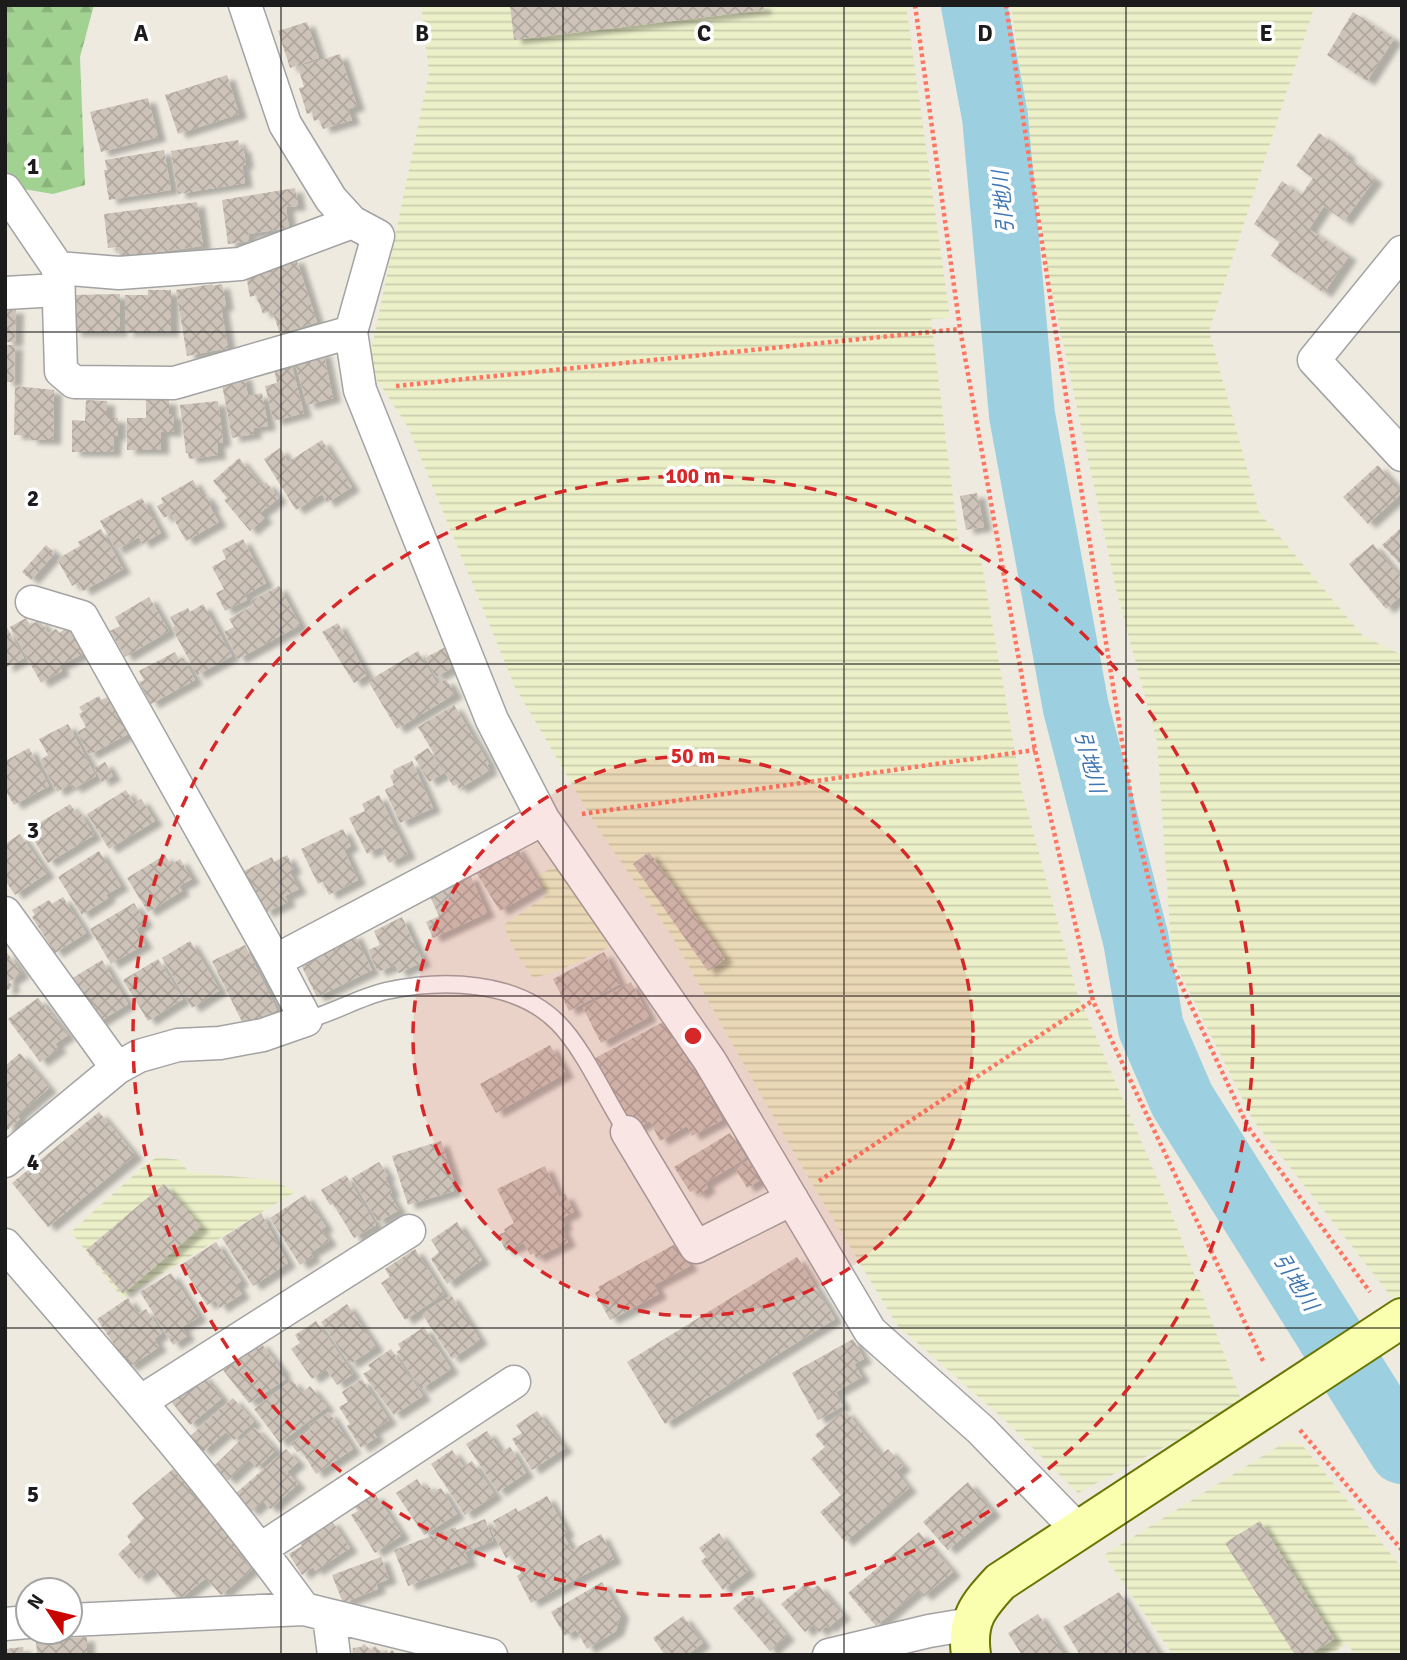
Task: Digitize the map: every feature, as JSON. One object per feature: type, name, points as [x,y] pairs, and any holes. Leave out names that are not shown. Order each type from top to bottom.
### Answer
[{"type":"street","points":[[245,5],[285,124],[331,199],[352,222],[378,236],[351,332],[360,390],[492,720],[543,819],[710,1061],[870,1331],[981,1430],[1079,1531]]},
{"type":"street","points":[[5,190],[58,279],[61,371],[74,382],[174,383],[351,332]]},
{"type":"street","points":[[5,293],[58,279],[240,264],[352,222]]},
{"type":"street","points":[[1402,252],[1314,360],[1402,455]]},
{"type":"street","points":[[5,1161],[117,1068],[139,1056],[178,1045],[263,1035],[306,1020],[82,617],[32,602]]},
{"type":"street","points":[[275,961],[543,819]]},
{"type":"street","points":[[5,913],[117,1068]]},
{"type":"street","points":[[627,1132],[696,1247],[792,1199]]},
{"type":"street","points":[[141,1402],[409,1231]]},
{"type":"street","points":[[5,1245],[141,1402],[316,1613],[334,1655]]},
{"type":"street","points":[[829,1655],[929,1631],[971,1639],[979,1604],[1000,1582],[1390,1326]]},
{"type":"street","points":[[261,1549],[513,1382]]},
{"type":"street","points":[[84,1620],[316,1613],[491,1655]]},
{"type":"lane","points":[[306,1020],[328,1015],[383,992],[413,986],[475,987],[520,996],[559,1023],[627,1132]]},
{"type":"path","points":[[915,5],[960,329],[1035,750],[1093,1001],[1286,1395],[1294,1423],[1402,1550]]},
{"type":"path","points":[[1006,5],[1137,834],[1171,961],[1248,1127],[1390,1326]]},
{"type":"path","points":[[360,390],[960,329]]},
{"type":"path","points":[[543,819],[1035,750]]},
{"type":"path","points":[[792,1199],[1093,1001]]},
{"type":"green space","points":[[5,5],[94,5],[80,57],[85,185],[53,194],[5,186]]},
{"type":"green space","points":[[421,5],[906,5],[950,318],[931,319],[960,553],[979,549],[1022,791],[1077,993],[1167,1201],[1243,1405],[1078,1493],[1005,1420],[897,1325],[798,1160],[670,933],[599,830],[515,687],[408,427],[368,366],[429,73]]},
{"type":"green space","points":[[1011,5],[1315,5],[1209,331],[1259,512],[1363,636],[1402,655],[1402,1300],[1397,1304],[1253,1120],[1172,957],[1157,741],[1117,593],[1047,269]]},
{"type":"green space","points":[[559,864],[616,944],[558,971],[533,978],[507,935],[505,924],[546,896],[538,875]]},
{"type":"green space","points":[[158,1157],[179,1160],[189,1172],[273,1180],[295,1192],[122,1298],[71,1232],[147,1163]]},
{"type":"green space","points":[[1287,1441],[1303,1446],[1402,1568],[1402,1655],[1355,1655],[1347,1643],[1331,1655],[1173,1655],[1104,1555]]},
{"type":"building","points":[[510,5],[763,5],[764,10],[514,40]]},
{"type":"building","points":[[1353,12],[1394,39],[1367,81],[1327,55]]},
{"type":"building","points":[[307,22],[319,58],[290,68],[278,31]]},
{"type":"building","points":[[340,54],[357,106],[348,109],[352,120],[323,129],[319,119],[314,121],[312,112],[307,114],[299,88],[304,87],[298,67]]},
{"type":"building","points":[[227,75],[239,114],[178,134],[165,95]]},
{"type":"building","points":[[148,98],[158,137],[101,152],[90,112]]},
{"type":"building","points":[[1319,133],[1348,154],[1346,158],[1375,179],[1344,221],[1324,206],[1309,229],[1349,256],[1324,293],[1271,256],[1280,242],[1254,224],[1282,181],[1301,195],[1313,178],[1296,166]]},
{"type":"building","points":[[238,140],[240,148],[243,147],[246,164],[242,165],[245,183],[178,194],[171,151]]},
{"type":"building","points":[[164,150],[171,190],[109,200],[105,160]]},
{"type":"building","points":[[295,188],[298,206],[286,207],[289,228],[248,234],[249,241],[228,244],[222,200]]},
{"type":"building","points":[[197,202],[203,246],[120,257],[118,247],[108,248],[104,214]]},
{"type":"building","points":[[296,258],[317,322],[280,334],[272,310],[263,314],[256,295],[250,297],[246,275]]},
{"type":"building","points":[[222,284],[226,306],[221,307],[228,348],[187,356],[176,290]]},
{"type":"building","points":[[148,290],[171,290],[171,332],[125,332],[125,295],[148,295]]},
{"type":"building","points":[[120,294],[120,332],[73,332],[73,295]]},
{"type":"building","points":[[5,309],[16,309],[15,342],[5,342]]},
{"type":"building","points":[[5,345],[15,345],[14,382],[5,382]]},
{"type":"building","points":[[323,351],[333,398],[307,405],[294,359]]},
{"type":"building","points":[[290,359],[304,413],[274,421],[265,386],[277,383],[273,364]]},
{"type":"building","points":[[244,375],[248,396],[262,393],[268,426],[253,428],[254,434],[232,438],[221,379]]},
{"type":"building","points":[[15,386],[54,390],[53,440],[29,440],[30,435],[14,435]]},
{"type":"building","points":[[86,400],[107,401],[107,418],[118,418],[118,436],[114,436],[113,452],[72,452],[72,420],[85,421]]},
{"type":"building","points":[[146,400],[169,400],[169,414],[174,414],[174,432],[161,432],[161,450],[127,450],[127,418],[146,418]]},
{"type":"building","points":[[218,401],[223,442],[217,443],[218,455],[189,459],[180,405]]},
{"type":"building","points":[[322,440],[352,487],[327,503],[322,494],[296,510],[264,459],[280,448],[288,462]]},
{"type":"building","points":[[239,458],[262,486],[266,482],[279,498],[260,513],[265,518],[250,531],[224,500],[227,498],[213,481]]},
{"type":"building","points":[[1378,465],[1402,493],[1368,524],[1343,497]]},
{"type":"building","points":[[193,480],[202,496],[205,494],[212,505],[210,507],[219,522],[186,541],[171,514],[164,518],[157,506],[163,503],[161,498]]},
{"type":"building","points":[[977,493],[984,527],[966,530],[960,496]]},
{"type":"building","points":[[142,498],[161,533],[142,544],[139,537],[116,550],[100,521]]},
{"type":"building","points":[[1402,527],[1402,566],[1382,545]]},
{"type":"building","points":[[101,529],[123,569],[83,591],[78,582],[72,586],[57,559],[80,546],[78,542]]},
{"type":"building","points":[[243,539],[266,583],[245,595],[247,600],[225,611],[216,593],[224,589],[212,567],[226,559],[222,550]]},
{"type":"building","points":[[1373,544],[1400,576],[1402,575],[1402,595],[1386,609],[1349,564]]},
{"type":"building","points":[[46,545],[55,553],[31,580],[22,572]]},
{"type":"building","points":[[279,586],[300,625],[238,659],[224,632],[234,627],[229,619],[254,605],[251,601]]},
{"type":"building","points":[[149,597],[169,631],[125,657],[110,631],[120,626],[115,617]]},
{"type":"building","points":[[203,604],[232,656],[197,675],[172,628],[175,626],[170,617],[188,608],[190,612]]},
{"type":"building","points":[[26,618],[30,625],[40,620],[48,633],[56,629],[59,633],[72,625],[86,652],[59,666],[62,671],[41,683],[10,627]]},
{"type":"building","points":[[338,623],[367,675],[354,683],[322,632]]},
{"type":"building","points":[[5,624],[24,658],[5,668]]},
{"type":"building","points":[[449,645],[459,664],[436,677],[425,658]]},
{"type":"building","points":[[418,651],[437,684],[446,679],[455,694],[397,729],[368,681]]},
{"type":"building","points":[[175,652],[179,660],[183,658],[195,680],[151,704],[139,682],[144,680],[139,671]]},
{"type":"building","points":[[99,696],[101,700],[110,696],[130,733],[89,755],[77,732],[86,727],[79,714],[83,712],[79,707]]},
{"type":"building","points":[[454,705],[490,770],[459,789],[457,784],[453,786],[418,727]]},
{"type":"building","points":[[68,724],[96,776],[73,789],[71,784],[57,792],[40,760],[48,755],[39,739]]},
{"type":"building","points":[[29,748],[49,786],[14,805],[5,790],[5,761]]},
{"type":"building","points":[[428,748],[444,773],[429,782],[414,757]]},
{"type":"building","points":[[412,761],[433,808],[400,823],[385,790],[394,785],[390,776],[394,773],[393,770]]},
{"type":"building","points":[[105,762],[113,776],[102,782],[94,768]]},
{"type":"building","points":[[126,790],[134,803],[141,799],[155,821],[109,849],[87,814]]},
{"type":"building","points":[[379,795],[408,854],[389,863],[381,847],[367,854],[349,818],[365,811],[362,804]]},
{"type":"building","points":[[70,804],[76,813],[79,811],[94,835],[48,863],[28,830]]},
{"type":"building","points":[[343,829],[351,846],[344,850],[358,880],[329,895],[323,881],[318,884],[301,849]]},
{"type":"building","points":[[20,834],[47,873],[15,895],[5,880],[5,844]]},
{"type":"building","points":[[516,846],[541,887],[500,911],[475,871]]},
{"type":"building","points":[[99,851],[121,886],[82,915],[58,877]]},
{"type":"building","points":[[649,852],[725,959],[708,971],[633,864]]},
{"type":"building","points":[[165,855],[171,865],[180,859],[192,879],[179,886],[182,891],[148,912],[127,878]]},
{"type":"building","points":[[287,855],[294,869],[289,871],[299,889],[285,896],[288,902],[265,913],[244,871],[272,857],[274,862]]},
{"type":"building","points":[[470,875],[487,913],[433,938],[426,922],[439,916],[429,894]]},
{"type":"building","points":[[63,897],[86,933],[55,953],[32,917],[35,915],[32,910],[49,900],[52,904]]},
{"type":"building","points":[[134,903],[145,922],[136,929],[145,944],[111,964],[90,929]]},
{"type":"building","points":[[402,917],[423,962],[399,973],[395,965],[378,972],[368,950],[380,945],[374,931]]},
{"type":"building","points":[[354,933],[372,970],[317,997],[299,961]]},
{"type":"building","points":[[190,941],[220,990],[192,1008],[162,958]]},
{"type":"building","points":[[245,945],[277,1010],[244,1026],[212,961]]},
{"type":"building","points":[[5,950],[22,973],[9,982],[13,986],[5,992]]},
{"type":"building","points":[[604,952],[620,984],[569,1011],[553,979]]},
{"type":"building","points":[[158,959],[183,999],[148,1021],[123,980]]},
{"type":"building","points":[[102,960],[128,1004],[97,1023],[71,979]]},
{"type":"building","points":[[631,982],[649,1017],[601,1043],[583,1008]]},
{"type":"building","points":[[38,998],[68,1035],[55,1044],[59,1048],[40,1062],[8,1019]]},
{"type":"building","points":[[676,1015],[690,1059],[722,1120],[692,1136],[687,1126],[660,1141],[650,1121],[633,1130],[595,1058]]},
{"type":"building","points":[[550,1045],[566,1073],[496,1113],[480,1084]]},
{"type":"building","points":[[20,1053],[49,1088],[17,1116],[20,1119],[5,1132],[5,1066]]},
{"type":"building","points":[[99,1112],[135,1155],[48,1227],[12,1183]]},
{"type":"building","points":[[730,1133],[746,1158],[705,1183],[708,1188],[698,1195],[695,1190],[690,1192],[674,1167]]},
{"type":"building","points":[[441,1141],[454,1181],[451,1182],[454,1191],[408,1205],[392,1156]]},
{"type":"building","points":[[750,1159],[762,1179],[747,1188],[735,1168]]},
{"type":"building","points":[[379,1162],[388,1176],[385,1177],[392,1192],[389,1194],[399,1210],[378,1222],[352,1178]]},
{"type":"building","points":[[545,1166],[559,1197],[565,1194],[574,1212],[562,1218],[565,1226],[561,1227],[568,1242],[536,1258],[534,1253],[530,1255],[524,1243],[506,1251],[498,1235],[514,1223],[497,1189]]},
{"type":"building","points":[[346,1175],[376,1225],[354,1238],[321,1190]]},
{"type":"building","points":[[164,1184],[201,1227],[123,1294],[86,1250]]},
{"type":"building","points":[[305,1195],[326,1227],[321,1229],[329,1241],[310,1253],[313,1257],[300,1265],[270,1218]]},
{"type":"building","points":[[261,1213],[288,1263],[253,1286],[222,1238]]},
{"type":"building","points":[[457,1222],[482,1260],[447,1284],[431,1259],[439,1252],[431,1240]]},
{"type":"building","points":[[216,1242],[241,1281],[236,1285],[242,1294],[220,1308],[215,1300],[207,1305],[181,1265]]},
{"type":"building","points":[[677,1243],[690,1266],[654,1285],[659,1294],[610,1320],[595,1293],[600,1290],[598,1287]]},
{"type":"building","points":[[415,1249],[444,1294],[405,1320],[381,1283],[390,1277],[385,1269]]},
{"type":"building","points":[[797,1257],[835,1319],[665,1424],[627,1362]]},
{"type":"building","points":[[171,1273],[199,1317],[182,1327],[187,1336],[173,1345],[140,1292]]},
{"type":"building","points":[[451,1295],[480,1340],[452,1359],[422,1314]]},
{"type":"building","points":[[128,1298],[138,1314],[146,1309],[162,1333],[154,1339],[159,1347],[129,1367],[97,1319]]},
{"type":"building","points":[[347,1304],[376,1347],[350,1364],[321,1322]]},
{"type":"building","points":[[316,1321],[353,1374],[337,1385],[326,1369],[312,1379],[291,1349],[300,1343],[295,1335]]},
{"type":"building","points":[[424,1327],[451,1369],[421,1389],[397,1352],[401,1349],[398,1344]]},
{"type":"building","points":[[853,1339],[864,1359],[854,1364],[862,1377],[836,1392],[843,1406],[818,1420],[792,1373]]},
{"type":"building","points":[[260,1342],[283,1371],[281,1372],[286,1379],[249,1403],[223,1370]]},
{"type":"building","points":[[391,1349],[423,1396],[394,1415],[363,1374],[371,1369],[368,1365]]},
{"type":"building","points":[[202,1374],[222,1398],[190,1425],[170,1400]]},
{"type":"building","points":[[362,1379],[389,1420],[372,1431],[377,1437],[361,1448],[339,1407],[348,1402],[342,1392]]},
{"type":"building","points":[[292,1380],[302,1393],[310,1386],[327,1407],[280,1443],[254,1409]]},
{"type":"building","points":[[233,1398],[254,1422],[234,1440],[226,1432],[203,1452],[190,1436]]},
{"type":"building","points":[[845,1410],[881,1455],[888,1449],[903,1466],[896,1472],[909,1488],[845,1542],[820,1512],[841,1495],[811,1459],[825,1447],[815,1435]]},
{"type":"building","points":[[537,1411],[565,1448],[532,1470],[512,1439],[522,1433],[516,1425]]},
{"type":"building","points":[[329,1412],[353,1449],[316,1474],[301,1450],[297,1452],[291,1444],[312,1429],[309,1425]]},
{"type":"building","points":[[254,1427],[276,1450],[257,1468],[249,1460],[228,1480],[214,1466]]},
{"type":"building","points":[[487,1431],[501,1452],[510,1447],[526,1473],[498,1492],[466,1444]]},
{"type":"building","points":[[286,1449],[298,1462],[287,1472],[298,1484],[270,1509],[263,1501],[251,1512],[235,1494]]},
{"type":"building","points":[[452,1450],[464,1467],[472,1461],[495,1495],[465,1515],[431,1464]]},
{"type":"building","points":[[173,1469],[241,1551],[238,1553],[252,1569],[221,1595],[206,1578],[179,1600],[153,1568],[139,1579],[118,1554],[131,1542],[127,1536],[144,1518],[132,1503]]},
{"type":"building","points":[[417,1479],[422,1487],[427,1484],[433,1492],[441,1488],[457,1514],[424,1535],[396,1493]]},
{"type":"building","points":[[968,1482],[993,1512],[948,1550],[923,1522]]},
{"type":"building","points":[[375,1494],[402,1535],[375,1553],[351,1515],[358,1511],[355,1507]]},
{"type":"building","points":[[547,1496],[567,1532],[563,1534],[572,1550],[601,1534],[614,1559],[531,1603],[517,1576],[521,1573],[511,1555],[506,1558],[491,1530],[496,1526],[493,1521],[516,1508],[518,1512]]},
{"type":"building","points":[[485,1519],[493,1541],[465,1552],[469,1562],[408,1586],[394,1550],[455,1527],[457,1530]]},
{"type":"building","points":[[331,1520],[350,1548],[315,1571],[313,1567],[302,1575],[289,1554],[302,1546],[299,1542]]},
{"type":"building","points":[[1260,1521],[1334,1639],[1309,1655],[1295,1655],[1225,1543]]},
{"type":"building","points":[[919,1532],[953,1572],[924,1596],[918,1590],[876,1626],[848,1593]]},
{"type":"building","points":[[719,1533],[748,1571],[723,1590],[701,1561],[706,1557],[699,1548]]},
{"type":"building","points":[[381,1557],[389,1579],[376,1584],[378,1589],[343,1603],[332,1575]]},
{"type":"building","points":[[602,1582],[621,1614],[616,1631],[587,1649],[576,1630],[565,1636],[551,1612]]},
{"type":"building","points":[[805,1584],[813,1589],[818,1585],[843,1615],[819,1632],[813,1625],[805,1632],[781,1604]]},
{"type":"building","points":[[1119,1592],[1159,1655],[1080,1655],[1063,1627]]},
{"type":"building","points":[[751,1593],[787,1636],[770,1651],[733,1608]]},
{"type":"building","points":[[1038,1614],[1065,1655],[1022,1655],[1008,1633]]},
{"type":"building","points":[[683,1616],[703,1643],[687,1655],[665,1655],[653,1638]]},
{"type":"building","points":[[84,1637],[87,1637],[87,1655],[37,1655],[36,1646],[84,1646]]},
{"type":"building","points":[[364,1644],[371,1650],[375,1646],[382,1653],[392,1650],[397,1655],[352,1655],[353,1648]]},
{"type":"building","points":[[23,1647],[24,1655],[5,1655],[5,1649]]},
{"type":"waterway","name":"引地川","points":[[974,5],[995,117],[1022,415],[1076,708],[1136,940],[1151,1028],[1182,1100],[1402,1451]]}]
